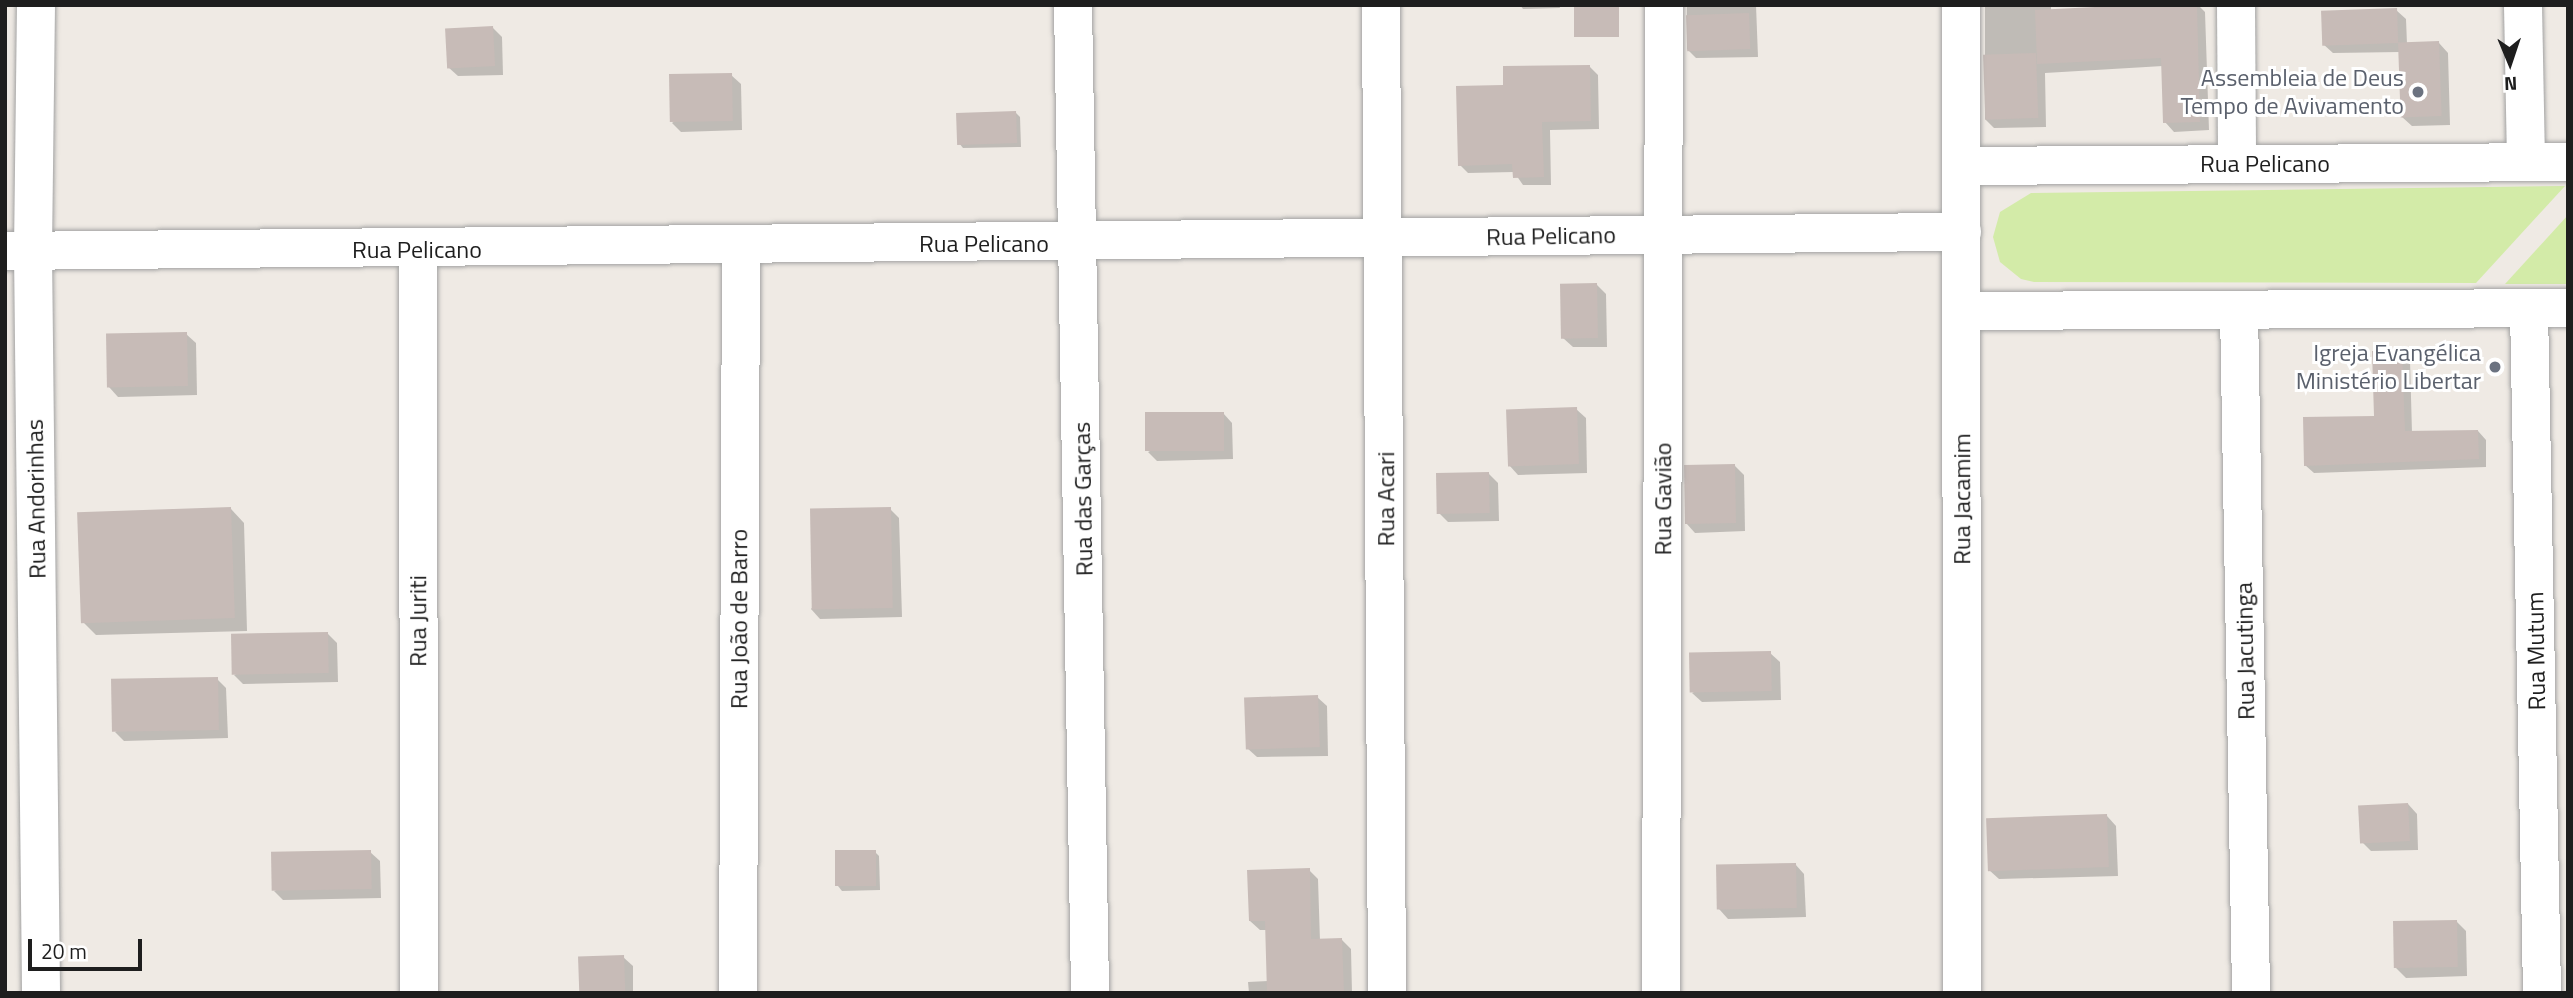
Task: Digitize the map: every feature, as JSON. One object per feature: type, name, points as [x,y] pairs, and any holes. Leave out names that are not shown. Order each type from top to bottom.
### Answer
[{"type":"street","name":"Rua Andorinhas","points":[[36,5],[19,251],[41,993]]},
{"type":"street","name":"Rua das Garças","points":[[1073,5],[1080,243],[1090,993]]},
{"type":"street","name":"Rua Acari","points":[[1381,5],[1385,238],[1387,993]]},
{"type":"street","name":"Rua Gavião","points":[[1661,993],[1664,5]]},
{"type":"street","name":"Rua Jacamim","points":[[1961,5],[1962,993]]},
{"type":"street","points":[[2236,5],[2237,164]]},
{"type":"street","points":[[2523,5],[2526,162]]},
{"type":"street","name":"Rua Pelicano","points":[[1962,166],[2568,162]]},
{"type":"street","name":"Rua Pelicano","points":[[19,251],[418,250],[1962,232]]},
{"type":"street","name":"Rua João de Barro","points":[[738,993],[740,246]]},
{"type":"street","name":"Rua Juriti","points":[[418,250],[419,993]]},
{"type":"street","name":"Rua Mutum","points":[[2529,309],[2542,993]]},
{"type":"street","points":[[1962,311],[2568,309]]},
{"type":"street","name":"Rua Jacutinga","points":[[2239,310],[2251,993]]},
{"type":"green space","points":[[2565,186],[2476,283],[2034,282],[2021,279],[2000,262],[1993,237],[2000,212],[2031,193]]},
{"type":"green space","points":[[2568,215],[2568,284],[2505,284]]},
{"type":"building","points":[[1574,5],[1619,5],[1619,37],[1574,37]]},
{"type":"building","points":[[2197,5],[2200,122],[2163,123],[2161,58],[2037,64],[2035,10]]},
{"type":"building","points":[[2397,8],[2398,43],[2322,46],[2321,11]]},
{"type":"building","points":[[1749,13],[1750,49],[1687,51],[1686,15]]},
{"type":"building","points":[[493,26],[495,66],[447,68],[445,29]]},
{"type":"building","points":[[2439,41],[2442,116],[2401,117],[2398,42]]},
{"type":"building","points":[[2036,53],[2038,118],[1985,120],[1983,55]]},
{"type":"building","points":[[1590,65],[1591,121],[1542,122],[1544,177],[1513,178],[1512,164],[1458,166],[1456,86],[1503,85],[1503,66]]},
{"type":"building","points":[[732,73],[733,121],[670,122],[669,74]]},
{"type":"building","points":[[1016,111],[1017,143],[957,145],[956,113]]},
{"type":"building","points":[[1597,283],[1598,338],[1561,339],[1560,284]]},
{"type":"building","points":[[187,332],[188,386],[107,387],[106,333]]},
{"type":"building","points":[[2402,350],[2405,431],[2478,430],[2479,459],[2304,466],[2303,417],[2374,416],[2372,351]]},
{"type":"building","points":[[1577,407],[1579,464],[1508,466],[1506,409]]},
{"type":"building","points":[[1145,412],[1224,412],[1224,451],[1145,451]]},
{"type":"building","points":[[1735,464],[1736,523],[1685,524],[1684,465]]},
{"type":"building","points":[[1489,472],[1490,513],[1437,514],[1436,473]]},
{"type":"building","points":[[231,507],[235,618],[81,623],[77,512]]},
{"type":"building","points":[[891,507],[893,608],[812,609],[810,508]]},
{"type":"building","points":[[328,632],[329,673],[232,675],[231,634]]},
{"type":"building","points":[[1771,651],[1772,691],[1690,692],[1689,652]]},
{"type":"building","points":[[218,677],[219,730],[112,732],[111,679]]},
{"type":"building","points":[[1318,695],[1320,747],[1246,750],[1244,698]]},
{"type":"building","points":[[2408,803],[2410,841],[2360,844],[2358,806]]},
{"type":"building","points":[[2107,814],[2109,867],[1988,871],[1986,818]]},
{"type":"building","points":[[371,850],[372,889],[272,891],[271,852]]},
{"type":"building","points":[[835,850],[876,850],[876,886],[835,886]]},
{"type":"building","points":[[1796,863],[1797,908],[1717,909],[1716,864]]},
{"type":"building","points":[[1310,868],[1311,939],[1342,938],[1344,993],[1267,993],[1265,921],[1249,921],[1247,870]]},
{"type":"building","points":[[2457,920],[2458,967],[2394,968],[2393,921]]},
{"type":"building","points":[[624,955],[625,991],[579,993],[578,957]]},
{"type":"place","name":"Assembleia de Deus Tempo de Avivamento","points":[[2418,92]]},
{"type":"place","name":"Igreja Evangélica Ministério Libertar","points":[[2495,367]]}]
